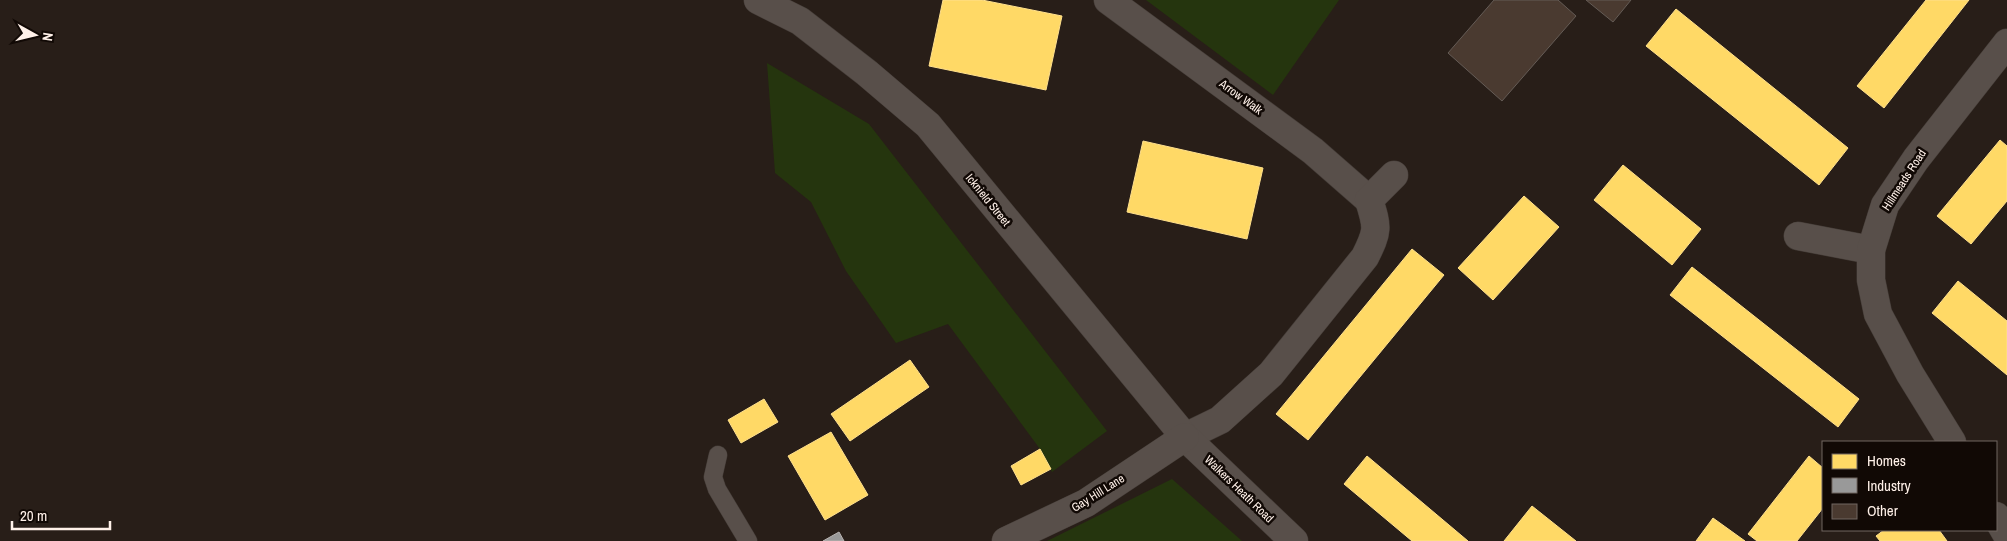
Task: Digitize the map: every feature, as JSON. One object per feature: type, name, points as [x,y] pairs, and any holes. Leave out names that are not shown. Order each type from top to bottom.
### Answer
[{"type":"street","name":"Icknield Street","points":[[758,0],[800,20],[867,72],[928,125],[1185,437]]},
{"type":"street","name":"Arrow Walk","points":[[1108,0],[1313,151],[1369,200]]},
{"type":"street","name":"Hillmeads Road","points":[[1951,441],[1910,374],[1878,314],[1871,280],[1870,250],[1885,205],[1890,197],[1916,159],[2007,43]]},
{"type":"street","points":[[1185,437],[1220,420],[1272,374],[1365,257],[1374,239],[1377,224],[1369,200],[1394,175]]},
{"type":"street","points":[[1798,236],[1870,250]]},
{"type":"street","name":"Gay Hill Lane","points":[[1006,541],[1086,503],[1185,437]]},
{"type":"street","name":"Walkers Heath Road","points":[[1185,437],[1294,541]]},
{"type":"street","points":[[1997,518],[2007,535]]},
{"type":"lane","points":[[718,455],[713,477],[717,489],[748,541]]},
{"type":"green space","points":[[1146,0],[1339,0],[1273,95]]},
{"type":"green space","points":[[767,63],[869,124],[1107,431],[1052,472],[1040,449],[948,324],[896,343],[846,271],[811,202],[775,173]]},
{"type":"green space","points":[[1172,479],[1242,541],[1047,541]]},
{"type":"building: Homes","points":[[943,0],[982,0],[1062,16],[1046,90],[929,66]]},
{"type":"building: Homes","points":[[1926,0],[1969,0],[1884,108],[1857,86]]},
{"type":"building: Homes","points":[[1676,9],[1848,148],[1819,185],[1646,46]]},
{"type":"building: Homes","points":[[2000,140],[2007,146],[2007,201],[1971,244],[1937,216]]},
{"type":"building: Homes","points":[[1143,141],[1263,168],[1247,239],[1127,212]]},
{"type":"building: Homes","points":[[1623,165],[1701,229],[1672,265],[1594,200]]},
{"type":"building: Homes","points":[[1524,196],[1559,227],[1493,300],[1458,268]]},
{"type":"building: Homes","points":[[1412,249],[1444,275],[1308,440],[1276,414]]},
{"type":"building: Homes","points":[[1692,267],[1859,399],[1838,427],[1670,295]]},
{"type":"building: Homes","points":[[1958,281],[2007,321],[2007,375],[1932,313]]},
{"type":"building: Homes","points":[[910,360],[929,387],[850,441],[831,414]]},
{"type":"building: Homes","points":[[764,399],[778,422],[741,443],[728,420]]},
{"type":"building: Homes","points":[[831,432],[868,495],[825,520],[788,456]]},
{"type":"building: Homes","points":[[1040,449],[1051,469],[1021,485],[1011,466]]},
{"type":"building: Homes","points":[[1367,456],[1468,541],[1412,541],[1344,484]]},
{"type":"building: Homes","points":[[1809,456],[1822,467],[1822,509],[1797,541],[1757,541],[1748,534]]},
{"type":"building: Homes","points":[[1532,506],[1576,541],[1504,541]]},
{"type":"building: Homes","points":[[1713,518],[1745,541],[1696,541]]},
{"type":"building: Homes","points":[[1883,531],[1940,531],[1947,541],[1880,541],[1876,536]]},
{"type":"building: Industry","points":[[839,532],[844,541],[823,541]]},
{"type":"building: Other","points":[[1494,0],[1558,0],[1576,16],[1502,101],[1448,53]]},
{"type":"building: Other","points":[[1586,0],[1631,0],[1613,22]]}]
